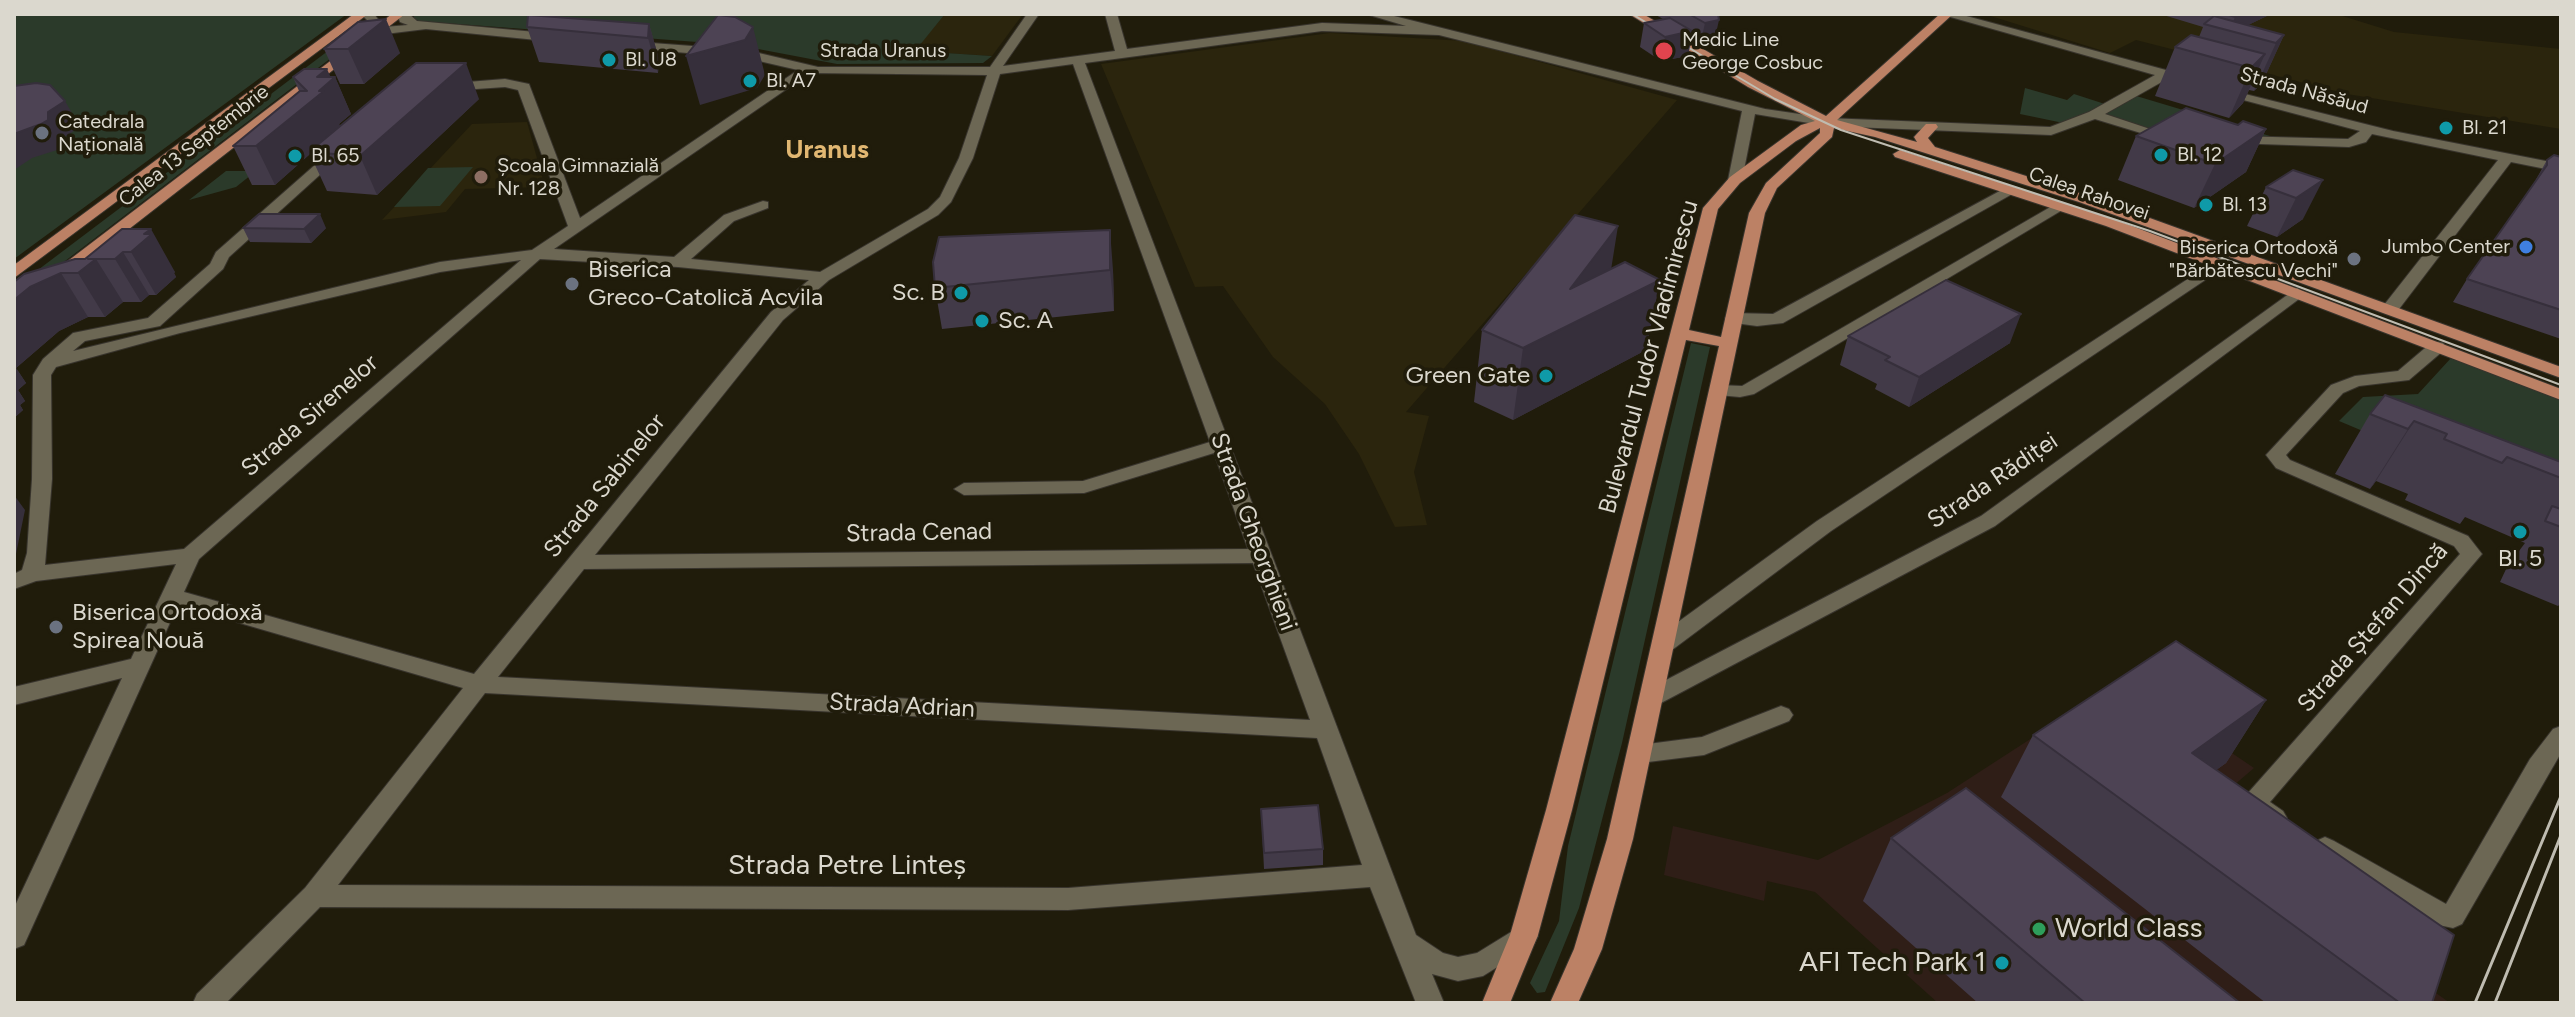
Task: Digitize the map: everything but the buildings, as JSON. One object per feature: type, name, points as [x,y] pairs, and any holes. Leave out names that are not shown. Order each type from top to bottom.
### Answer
[{"type":"main road","name":"Calea 13 Septembrie","points":[[14,273],[364,14]]},
{"type":"main road","name":"Calea 13 Septembrie","points":[[14,310],[401,14]]},
{"type":"main road","points":[[1635,14],[1753,84],[1827,122]]},
{"type":"main road","points":[[1564,1003],[1588,949],[1604,901],[1653,697],[1733,318],[1762,200],[1771,186],[1827,134],[1827,122],[1946,14]]},
{"type":"main road","name":"Calea Rahovei","points":[[1827,122],[1871,131],[2124,213],[2561,373]]},
{"type":"main road","name":"Calea Rahovei","points":[[1827,122],[1842,133],[1871,144],[2220,263],[2561,395]]},
{"type":"main road","name":"Bulevardul Tudor Vladimirescu","points":[[1496,1003],[1524,935],[1711,208],[1735,180],[1806,128],[1827,122]]},
{"type":"main road","points":[[1929,149],[1921,137],[1931,127]]},
{"type":"main road","points":[[1681,334],[1728,343]]},
{"type":"street","points":[[364,14],[378,24],[377,31],[444,27]]},
{"type":"street","points":[[401,14],[410,22],[570,39]]},
{"type":"street","name":"Strada Sabinelor","points":[[207,1003],[314,896],[479,684],[764,332],[799,295],[823,277],[933,212],[946,199],[966,158],[994,71],[1033,14]]},
{"type":"street","points":[[1111,14],[1122,54]]},
{"type":"street","name":"Strada Uranus","points":[[1322,27],[1341,14]]},
{"type":"street","name":"Calea Rahovei","points":[[1372,14],[1749,109],[1827,122]]},
{"type":"street","points":[[1827,122],[2051,131],[2094,115],[2173,76],[1946,14]]},
{"type":"street","points":[[1979,14],[1993,26]]},
{"type":"street","name":"Strada Uranus","points":[[614,43],[735,53],[782,61],[806,70],[994,71],[1322,27],[1439,31]]},
{"type":"street","name":"Strada Gheorghieni","points":[[1078,60],[1379,875],[1430,1003]]},
{"type":"street","name":"Strada Sirenelor","points":[[14,937],[190,555],[538,253],[806,70]]},
{"type":"street","points":[[431,89],[493,83],[524,87],[576,228]]},
{"type":"street","points":[[1716,100],[1746,96],[1752,92],[1753,84]]},
{"type":"street","name":"Strada Năsăud","points":[[2208,86],[2368,130],[2561,168]]},
{"type":"street","points":[[1735,180],[1749,109]]},
{"type":"street","points":[[2094,115],[2159,137],[2183,138]]},
{"type":"street","points":[[2215,139],[2349,143],[2361,139],[2368,130]]},
{"type":"street","points":[[154,328],[217,266],[222,255],[345,146]]},
{"type":"street","points":[[2390,309],[2506,159]]},
{"type":"street","points":[[1733,318],[1757,321],[1777,319],[2009,190]]},
{"type":"street","points":[[678,262],[729,218],[763,205]]},
{"type":"street","points":[[1718,390],[1748,390],[2059,206]]},
{"type":"street","points":[[23,578],[37,553],[42,479],[42,375],[49,363],[154,328],[440,267],[538,253],[678,262],[823,277]]},
{"type":"street","points":[[1698,674],[1677,672],[1665,663],[1663,649],[1712,608],[1824,526],[2220,263]]},
{"type":"street","name":"Strada Rădiței","points":[[1653,697],[1988,521],[2297,293]]},
{"type":"street","name":"Strada Ștefan Dincă","points":[[2437,347],[2403,376],[2355,381],[2337,389],[2276,455],[2283,464],[2461,541],[2472,554],[2257,800],[2256,805],[2438,915],[2453,916],[2539,766],[2561,735]]},
{"type":"street","points":[[964,489],[1084,487],[1221,445]]},
{"type":"street","points":[[23,578],[190,555]]},
{"type":"street","name":"Strada Cenad","points":[[578,562],[1261,556]]},
{"type":"street","points":[[1675,592],[1684,607],[1693,610],[1712,608]]},
{"type":"street","name":"Strada Adrian","points":[[170,595],[479,684],[1326,730]]},
{"type":"street","points":[[14,696],[140,665]]},
{"type":"street","points":[[1640,754],[1704,746],[1781,715]]},
{"type":"street","name":"Strada Petre Linteș","points":[[314,896],[1068,899],[1379,875]]},
{"type":"street","points":[[1405,942],[1436,963],[1458,969],[1483,964],[1507,951],[1524,935]]},
{"type":"shaded area","points":[[945,14],[1023,14],[992,56],[914,51]]},
{"type":"shaded area","points":[[1984,14],[2336,14],[2394,32],[2561,49],[2561,129],[2347,94],[2136,40],[2110,53]]},
{"type":"shaded area","points":[[1330,33],[1464,41],[1677,100],[1406,412],[1429,416],[1414,472],[1427,525],[1395,527],[1359,454],[1325,404],[1273,357],[1223,286],[1195,287],[1101,64]]},
{"type":"shaded area","name":"Școala Gimnazială Nr. 128","points":[[527,122],[545,187],[465,189],[446,212],[382,220],[472,124]]},
{"type":"shaded area","points":[[2123,679],[2254,768],[2219,798],[2246,857],[2450,1003],[1938,1003],[1815,892],[1767,881],[1764,901],[1664,875],[1673,826],[1818,860],[1947,793]]},
{"type":"green space","points":[[14,14],[347,14],[14,259]]},
{"type":"green space","points":[[415,14],[945,14],[915,51],[992,56],[983,63],[837,64],[737,45],[418,21],[413,19]]},
{"type":"green space","points":[[361,26],[373,26],[14,300],[14,288]]},
{"type":"green space","points":[[2025,88],[2067,100],[2074,94],[2111,106],[2133,95],[2290,142],[2159,137],[2094,115],[2073,125],[2020,114]]},
{"type":"green space","points":[[473,167],[440,206],[394,207],[428,168]]},
{"type":"green space","points":[[226,171],[256,171],[236,187],[189,200]]},
{"type":"green space","points":[[1691,343],[1710,347],[1622,743],[1579,908],[1545,992],[1537,993],[1530,983],[1559,921],[1568,846]]},
{"type":"green space","points":[[2451,358],[2561,400],[2561,493],[2446,466],[2339,421],[2363,397],[2418,394]]},
{"type":"tram line","points":[[1632,14],[1775,99],[1841,130],[2150,231],[2561,385]]},
{"type":"tram line","points":[[2475,1003],[2561,796]]},
{"type":"tram line","points":[[2495,1003],[2561,835]]},
{"type":"place","name":"Medic Line George Cosbuc","points":[[1664,51]]},
{"type":"place","name":"Bl. U8","points":[[609,60]]},
{"type":"place","name":"Bl. A7","points":[[750,81]]},
{"type":"place","name":"Bl. 21","points":[[2446,128]]},
{"type":"place","name":"Catedrala Națională","points":[[42,133]]},
{"type":"place","name":"Bl. 12","points":[[2161,155]]},
{"type":"place","name":"Bl. 65","points":[[295,156]]},
{"type":"place","name":"Școala Gimnazială Nr. 128","points":[[481,177]]},
{"type":"place","name":"Bl. 13","points":[[2206,205]]},
{"type":"place","name":"Jumbo Center","points":[[2526,247]]},
{"type":"place","name":"Biserica Ortodoxă \"Bărbătescu Vechi\"","points":[[2354,259]]},
{"type":"place","name":"Biserica Greco-Catolică Acvila","points":[[572,284]]},
{"type":"place","name":"Sc. B","points":[[961,293]]},
{"type":"place","name":"Sc. A","points":[[982,321]]},
{"type":"place","name":"Green Gate","points":[[1546,376]]},
{"type":"place","name":"Bl. 5","points":[[2520,532]]},
{"type":"place","name":"Biserica Ortodoxă Spirea Nouă","points":[[56,627]]},
{"type":"place","name":"World Class","points":[[2039,929]]},
{"type":"place","name":"AFI Tech Park 1","points":[[2002,963]]},
{"type":"district","name":"Uranus","points":[[827,150]]}]
